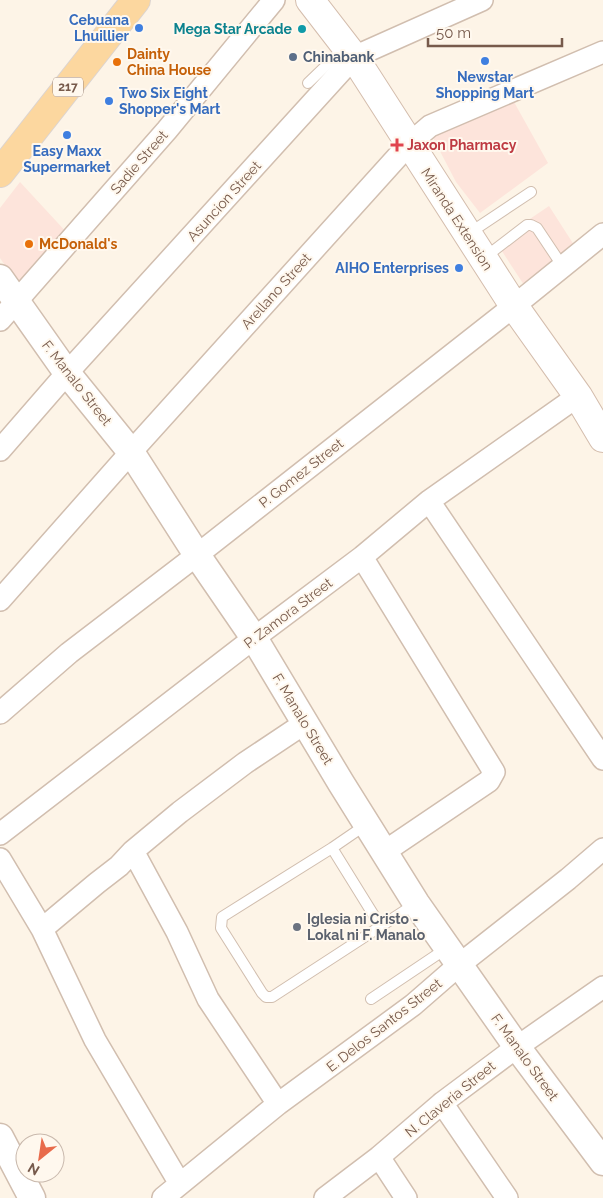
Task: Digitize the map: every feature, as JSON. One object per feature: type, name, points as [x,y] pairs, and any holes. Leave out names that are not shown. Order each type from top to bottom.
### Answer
[{"type":"main road","name":"217","points":[[0,173],[136,0]]},
{"type":"main road","name":"Miranda Extension","points":[[310,0],[350,51],[483,259],[578,396],[603,438]]},
{"type":"street","name":"Sadie Street","points":[[8,311],[167,130],[274,0]]},
{"type":"street","name":"Asuncion Street","points":[[0,450],[350,51],[482,0]]},
{"type":"street","name":"Arellano Street","points":[[0,600],[409,144],[430,126],[438,122],[603,52]]},
{"type":"street","name":"P. Gomez Street","points":[[0,713],[69,652],[197,555],[603,234]]},
{"type":"street","name":"F. Manalo Street","points":[[0,278],[8,311],[67,374],[131,452],[197,555],[254,638],[416,903],[517,1047],[603,1162]]},
{"type":"street","name":"P. Zamora Street","points":[[0,834],[362,557],[429,501],[578,396]]},
{"type":"street","points":[[429,501],[603,758]]},
{"type":"street","points":[[362,557],[494,772],[488,780],[384,852]]},
{"type":"street","points":[[42,930],[180,812],[238,768],[305,723]]},
{"type":"street","name":"E. Delos Santos Street","points":[[163,1198],[278,1104],[399,1016],[453,956],[560,885],[603,849]]},
{"type":"street","points":[[133,851],[177,932],[208,999],[278,1104]]},
{"type":"street","points":[[0,860],[42,930],[95,1040],[180,1184]]},
{"type":"street","name":"N. Claveria Street","points":[[326,1198],[379,1157],[442,1103],[517,1047],[603,987]]},
{"type":"street","points":[[442,1103],[507,1198]]},
{"type":"street","points":[[0,1137],[32,1198]]},
{"type":"street","points":[[379,1157],[406,1198]]},
{"type":"lane","points":[[308,84],[334,58],[350,51]]},
{"type":"lane","points":[[468,235],[531,192]]},
{"type":"lane","points":[[483,259],[527,225],[530,225],[537,228],[563,266]]},
{"type":"lane","points":[[367,824],[222,917],[221,928],[262,993],[266,997],[272,997],[416,903]]},
{"type":"lane","points":[[332,848],[381,927]]},
{"type":"lane","points":[[372,1000],[453,956]]},
{"type":"shaded area","points":[[509,93],[548,163],[480,213],[456,182],[429,130]]},
{"type":"shaded area","name":"McDonald's","points":[[20,182],[69,235],[22,291],[0,258],[0,208]]},
{"type":"shaded area","points":[[549,206],[576,248],[526,288],[496,242]]},
{"type":"place","name":"Cebuana Lhuillier","points":[[139,28]]},
{"type":"place","name":"Mega Star Arcade","points":[[302,29]]},
{"type":"place","name":"Chinabank","points":[[293,57]]},
{"type":"place","name":"Newstar Shopping Mart","points":[[485,61]]},
{"type":"place","name":"Dainty China House","points":[[117,62]]},
{"type":"place","name":"Two Six Eight Shopper's Mart","points":[[109,101]]},
{"type":"place","name":"Easy Maxx Supermarket","points":[[67,135]]},
{"type":"place","name":"Jaxon Pharmacy","points":[[397,145]]},
{"type":"place","name":"McDonald's","points":[[29,244]]},
{"type":"place","name":"AIHO Enterprises","points":[[459,268]]},
{"type":"place","name":"Iglesia ni Cristo - Lokal ni F. Manalo","points":[[297,927]]}]
